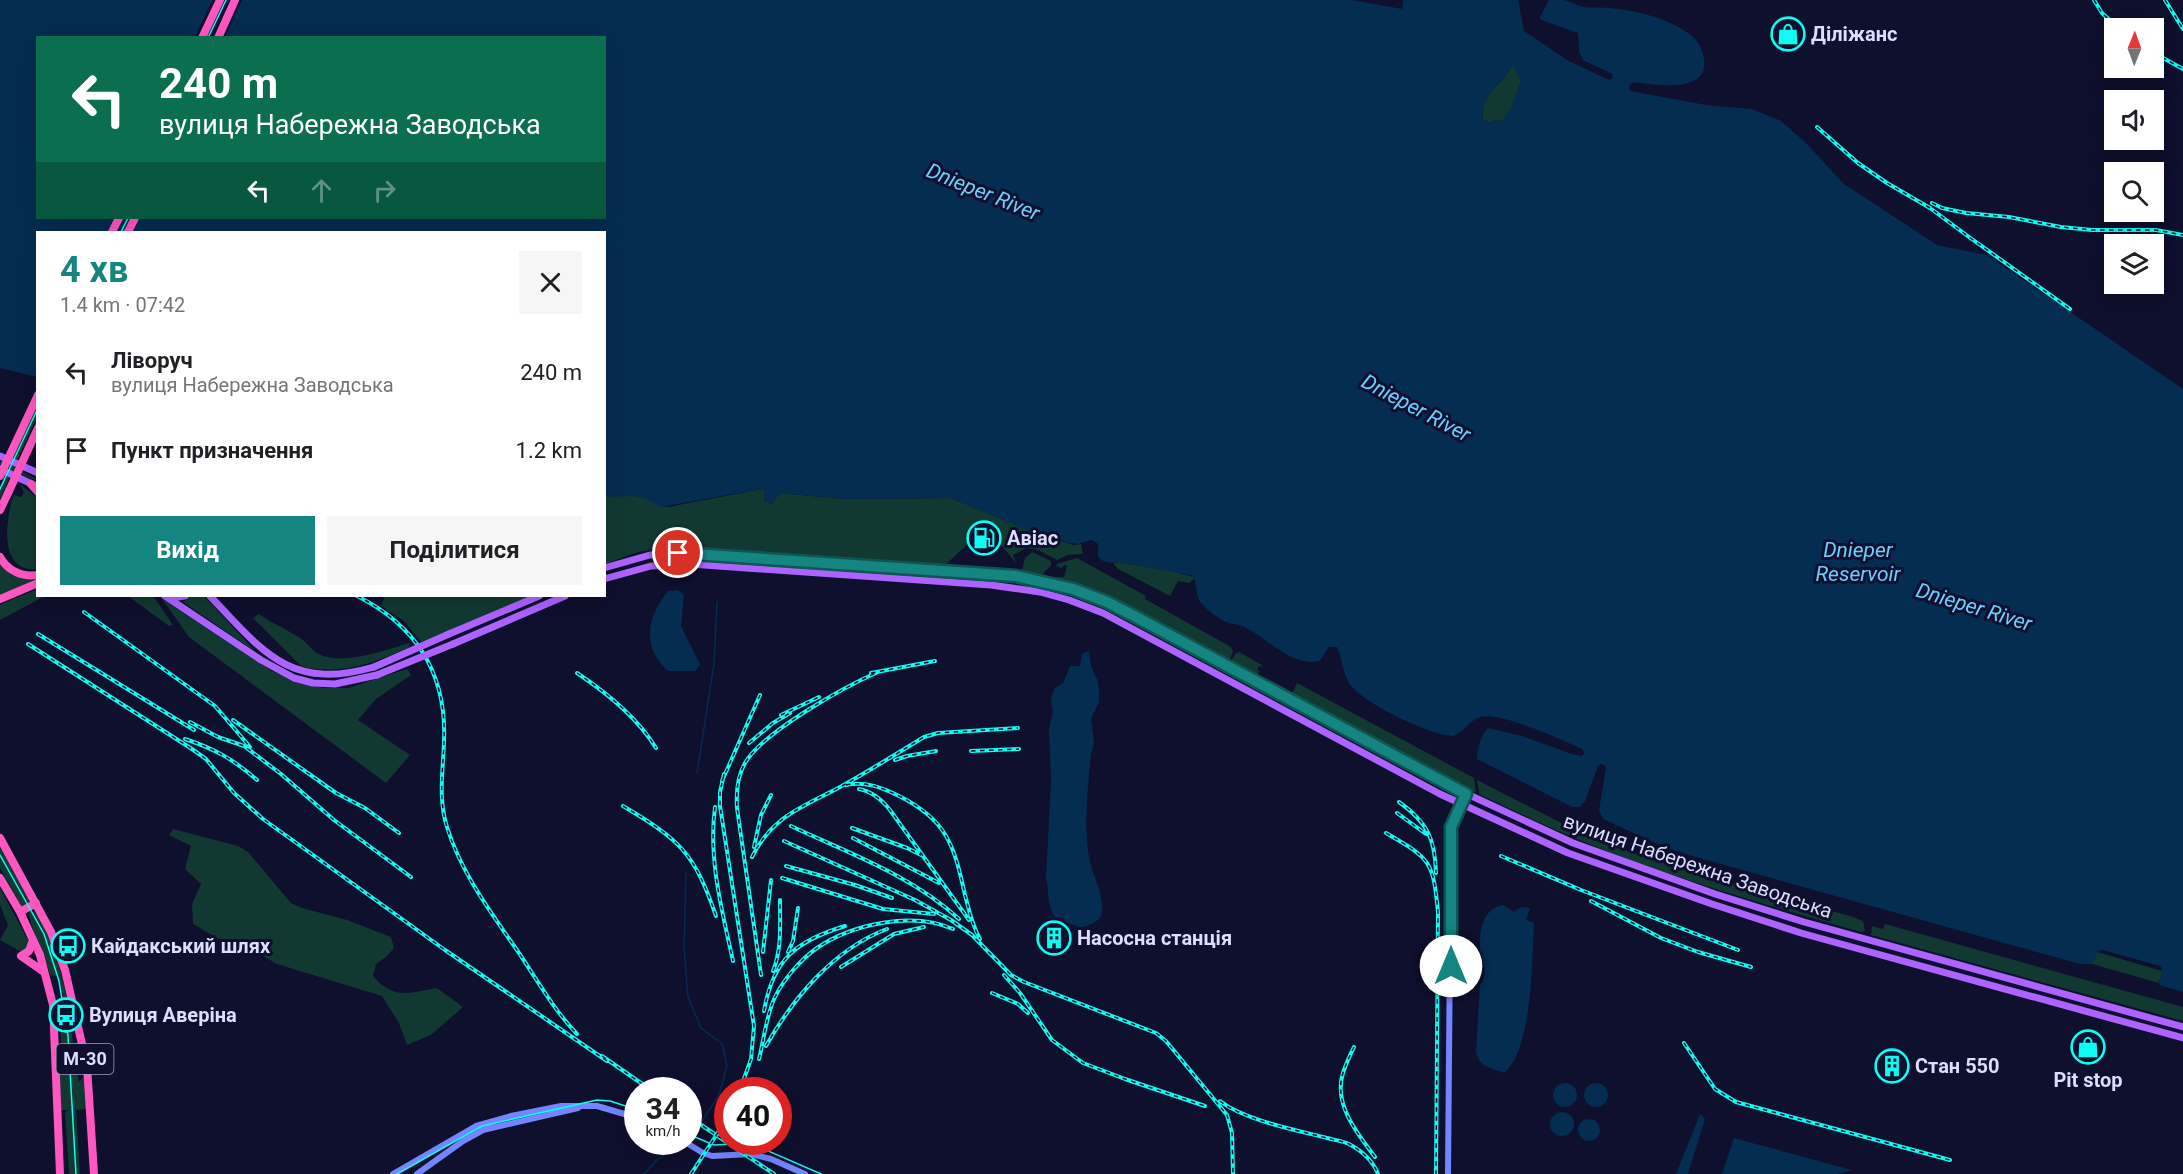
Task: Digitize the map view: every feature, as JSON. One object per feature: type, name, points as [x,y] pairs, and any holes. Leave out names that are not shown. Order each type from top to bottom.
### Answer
[{"type":"highway","points":[[203,36],[219,0]]},
{"type":"highway","points":[[219,36],[235,0]]},
{"type":"highway","points":[[0,476],[36,399]]},
{"type":"highway","points":[[0,510],[36,432]]},
{"type":"highway","points":[[0,557],[8,568],[16,573],[36,575]]},
{"type":"highway","points":[[0,599],[36,584]]},
{"type":"highway","name":"М-30","points":[[0,838],[58,947],[65,970],[87,1066],[94,1174]]},
{"type":"highway","name":"М-30","points":[[0,878],[33,940],[45,972],[53,1005],[60,1174]]},
{"type":"highway","points":[[20,912],[36,903]]},
{"type":"highway","points":[[33,940],[29,951],[21,956],[45,972]]},
{"type":"main road","points":[[0,456],[36,472]]},
{"type":"main road","points":[[0,469],[34,485]]},
{"type":"main road","name":"вулиця Набережна Заводська","points":[[606,567],[650,555],[690,554],[992,573],[1058,584],[1126,612],[1466,794],[1573,843],[1715,894],[1804,922],[2183,1027]]},
{"type":"main road","name":"вулиця Набережна Заводська","points":[[606,578],[651,566],[690,564],[991,585],[1048,594],[1083,605],[1132,628],[1460,805],[1568,853],[1801,933],[2183,1038]]},
{"type":"main road","points":[[167,597],[261,660],[294,678],[314,683],[335,684],[453,644],[563,597]]},
{"type":"main road","points":[[211,597],[265,652],[286,665],[307,672],[333,675],[376,671],[449,634],[537,597]]},
{"type":"street","points":[[1448,1174],[1450,830],[1466,794]]},
{"type":"street","points":[[393,1174],[453,1137],[491,1121],[561,1106],[597,1106],[624,1114]]},
{"type":"street","points":[[417,1174],[463,1141],[483,1130],[555,1113],[597,1106]]},
{"type":"street","points":[[702,1152],[712,1156],[752,1154],[771,1159],[805,1174]]},
{"type":"green space","points":[[1511,67],[1515,67],[1521,81],[1511,110],[1502,122],[1496,120],[1490,123],[1483,120],[1487,97]]},
{"type":"green space","points":[[36,407],[36,419],[14,468],[36,481],[13,470],[0,499],[0,486],[9,468],[0,461],[10,465]]},
{"type":"green space","points":[[20,484],[36,497],[36,569],[25,568],[16,563],[8,544],[8,519],[14,495],[21,497],[24,493]]},
{"type":"green space","points":[[761,489],[765,489],[764,500],[771,504],[780,493],[844,499],[951,498],[1039,534],[1074,545],[1081,544],[1083,554],[1068,555],[1057,560],[1038,550],[1026,548],[1013,555],[1016,563],[993,535],[990,537],[982,526],[967,540],[969,543],[943,567],[665,548],[638,552],[606,564],[606,497],[635,496],[668,507]]},
{"type":"green space","points":[[1032,552],[1051,561],[1051,565],[1041,576],[1022,570],[1025,558]]},
{"type":"green space","points":[[1077,558],[1231,647],[1233,651],[1230,659],[1226,660],[1122,604],[1056,579],[1056,577],[1064,577],[1067,566],[1064,565],[1062,568],[1056,566],[1057,564]]},
{"type":"green space","points":[[1120,562],[1171,571],[1194,578],[1190,583],[1178,581],[1170,596],[1118,569],[1113,563]]},
{"type":"green space","points":[[0,564],[12,575],[34,580],[0,596]]},
{"type":"green space","points":[[36,589],[36,597],[43,597],[0,620],[0,605]]},
{"type":"green space","points":[[129,597],[154,597],[173,625],[169,626]]},
{"type":"green space","points":[[190,597],[205,597],[256,652],[183,602]]},
{"type":"green space","points":[[385,597],[530,597],[422,643],[404,621],[381,606]]},
{"type":"green space","points":[[162,599],[270,670],[298,683],[323,688],[348,688],[407,669],[411,675],[376,699],[358,720],[410,755],[386,783],[189,637]]},
{"type":"green space","points":[[259,614],[303,640],[318,654],[331,658],[377,653],[409,643],[410,647],[358,666],[333,670],[304,667],[253,618]]},
{"type":"green space","points":[[1239,652],[1262,665],[1262,667],[1259,666],[1257,670],[1260,671],[1256,676],[1232,664],[1231,661]]},
{"type":"green space","points":[[1297,683],[1474,778],[1476,793],[1464,787],[1462,783],[1460,785],[1309,705],[1292,694]]},
{"type":"green space","points":[[1477,780],[1599,842],[1721,881],[1850,916],[1863,921],[1865,931],[1861,932],[1738,896],[1617,855],[1479,794]]},
{"type":"green space","points":[[173,829],[238,846],[248,852],[291,903],[347,920],[391,937],[394,948],[376,964],[373,976],[388,989],[410,993],[437,988],[463,1007],[431,1035],[407,1045],[399,1023],[382,996],[277,964],[251,949],[219,939],[193,924],[192,904],[201,884],[185,869],[191,846],[169,835]]},
{"type":"green space","points":[[0,847],[32,902],[22,908],[0,868]]},
{"type":"green space","points":[[0,888],[30,944],[22,952],[0,940],[8,925],[0,905]]},
{"type":"green space","points":[[32,911],[44,925],[49,937],[68,1001],[64,1000],[58,974],[51,976],[31,923],[29,912]]},
{"type":"green space","points":[[1885,924],[2183,1007],[2183,1021],[1871,935],[1872,926],[1883,929]]},
{"type":"green space","points":[[2097,952],[2162,971],[2159,983],[2092,964]]},
{"type":"green space","points":[[60,1004],[65,1031],[71,1030],[69,1007],[79,1082],[84,1077],[86,1109],[76,1110],[80,1174],[69,1174],[65,1112],[69,1110],[59,1110],[58,1060],[63,1057],[57,1005]]},
{"type":"water","name":"Dnieper Reservoir","points":[[0,0],[1352,0],[1402,9],[1403,0],[1518,0],[1524,31],[1567,60],[1609,80],[1613,78],[1612,74],[1583,60],[1579,52],[1578,33],[1541,20],[1540,17],[1549,0],[1563,0],[1585,7],[1641,13],[1672,24],[1694,37],[1703,53],[1704,70],[1698,78],[1679,85],[1633,82],[1629,86],[1630,91],[1706,105],[1752,109],[1781,121],[1805,142],[1844,184],[1937,245],[1987,255],[2183,389],[2183,992],[2159,985],[2162,968],[2160,966],[2103,950],[2098,951],[2092,964],[2080,964],[1662,846],[1603,819],[1599,810],[1605,765],[1598,766],[1585,801],[1580,807],[1572,807],[1477,759],[1480,742],[1488,728],[1522,736],[1572,754],[1582,756],[1584,753],[1582,749],[1531,727],[1489,716],[1476,719],[1453,736],[1413,724],[1367,700],[1356,691],[1349,683],[1337,647],[1329,647],[1320,661],[1309,662],[1289,656],[1251,631],[1240,625],[1228,623],[1210,612],[1198,597],[1195,581],[1191,575],[1120,562],[1105,562],[1098,557],[1098,544],[1092,540],[1078,544],[1066,542],[1025,529],[951,498],[844,499],[780,493],[771,504],[764,500],[765,490],[761,489],[661,507],[647,499],[635,496],[606,497],[606,231],[36,231],[36,377],[0,368]],"holes":[[[1511,67],[1515,67],[1521,82],[1510,110],[1502,122],[1496,120],[1490,123],[1483,120],[1484,104],[1487,98]]]},
{"type":"water","points":[[678,590],[684,595],[681,626],[700,665],[695,671],[668,671],[659,662],[651,642],[650,632],[655,611],[668,591]]},
{"type":"water","points":[[1089,650],[1091,666],[1097,679],[1099,702],[1091,719],[1094,743],[1091,754],[1086,824],[1088,853],[1101,897],[1102,910],[1098,920],[1082,928],[1066,922],[1062,917],[1055,917],[1049,903],[1046,879],[1051,780],[1049,729],[1053,712],[1051,699],[1054,689],[1063,683],[1070,666],[1080,666],[1082,654]]},
{"type":"water","points":[[1503,905],[1514,912],[1521,907],[1530,908],[1526,920],[1534,923],[1526,1024],[1514,1061],[1504,1073],[1483,1064],[1476,1052],[1480,985],[1485,971],[1480,935],[1487,915],[1496,907]]},
{"type":"water","points":[[1565,1083],[1574,1086],[1577,1095],[1574,1104],[1565,1107],[1556,1104],[1553,1095],[1556,1086]]},
{"type":"water","points":[[1596,1083],[1605,1086],[1608,1095],[1605,1104],[1596,1107],[1587,1104],[1584,1095],[1587,1086]]},
{"type":"water","points":[[1562,1112],[1571,1115],[1574,1124],[1571,1133],[1562,1136],[1553,1133],[1550,1124],[1553,1115]]},
{"type":"water","points":[[1700,1114],[1705,1119],[1688,1174],[1676,1174]]},
{"type":"water","points":[[1585,1119],[1593,1119],[1600,1126],[1600,1134],[1593,1141],[1585,1141],[1578,1134],[1578,1126]]},
{"type":"water","points":[[1734,1138],[1852,1170],[1837,1174],[1722,1174]]},
{"type":"pier","points":[[212,0],[242,0],[225,36],[195,36]]},
{"type":"waterway","points":[[697,773],[714,664],[717,602]]},
{"type":"waterway","points":[[686,872],[684,947],[688,997],[701,1028],[722,1044],[727,1066],[719,1095],[702,1121]]},
{"type":"waterway","points":[[644,1174],[664,1155]]},
{"type":"tram line","points":[[209,36],[226,0]]},
{"type":"tram line","points":[[122,231],[128,219]]},
{"type":"tram line","points":[[0,489],[36,412]]},
{"type":"tram line","points":[[0,855],[44,934],[59,981],[68,1036],[76,1174]]},
{"type":"tram line","points":[[397,1174],[482,1126],[597,1100],[624,1106]]},
{"type":"tram line","points":[[702,1140],[714,1145],[750,1143],[821,1174]]},
{"type":"railway","points":[[2094,0],[2107,18]]},
{"type":"railway","points":[[2165,0],[2183,29]]},
{"type":"railway","points":[[2164,59],[2183,69]]},
{"type":"railway","points":[[1817,127],[1858,163],[1930,208],[2070,309]]},
{"type":"railway","points":[[1932,203],[1942,208],[1966,213],[2009,217],[2061,227],[2092,230],[2156,230],[2183,235]]},
{"type":"railway","points":[[359,597],[378,608],[412,637],[434,674],[444,717],[442,784],[444,816],[453,844],[460,861],[488,908],[553,1005],[577,1034]]},
{"type":"railway","points":[[84,612],[215,706],[250,747]]},
{"type":"railway","points":[[38,634],[194,730]]},
{"type":"railway","points":[[28,644],[206,759],[234,793],[263,819],[445,950],[607,1061]]},
{"type":"railway","points":[[871,673],[935,661]]},
{"type":"railway","points":[[761,975],[737,808],[738,785],[742,768],[754,751],[786,725],[845,688],[878,672]]},
{"type":"railway","points":[[577,673],[621,706],[656,748]]},
{"type":"railway","points":[[722,781],[760,695]]},
{"type":"railway","points":[[781,715],[819,697]]},
{"type":"railway","points":[[749,743],[773,723],[790,713]]},
{"type":"railway","points":[[233,720],[336,793],[365,808],[399,833]]},
{"type":"railway","points":[[190,722],[218,737],[244,746],[281,774],[334,820],[411,877]]},
{"type":"railway","points":[[752,857],[769,832],[790,814],[924,737],[938,733],[1018,728]]},
{"type":"railway","points":[[185,739],[223,755],[257,780]]},
{"type":"railway","points":[[971,751],[1019,749]]},
{"type":"railway","points":[[895,760],[936,751]]},
{"type":"railway","points":[[724,774],[720,806],[754,1026],[751,1059],[745,1077]]},
{"type":"railway","points":[[846,785],[866,784],[886,790],[915,805],[938,825],[952,848],[971,917],[980,939]]},
{"type":"railway","points":[[859,789],[876,796],[890,810],[969,920]]},
{"type":"railway","points":[[754,847],[761,815],[771,795]]},
{"type":"railway","points":[[1399,802],[1409,809],[1428,832],[1434,850],[1436,873]]},
{"type":"railway","points":[[623,806],[672,839],[683,850],[700,877],[716,916]]},
{"type":"railway","points":[[715,807],[713,826],[715,865],[733,961]]},
{"type":"railway","points":[[1397,813],[1426,834]]},
{"type":"railway","points":[[791,826],[900,877],[940,903],[959,919]]},
{"type":"railway","points":[[852,828],[921,855]]},
{"type":"railway","points":[[1386,833],[1412,849],[1427,863],[1436,895],[1438,912],[1436,1174]]},
{"type":"railway","points":[[853,838],[939,883]]},
{"type":"railway","points":[[784,841],[915,900],[951,920],[972,935],[1011,975],[1024,982],[1156,1033],[1166,1041],[1227,1115],[1232,1133],[1233,1174]]},
{"type":"railway","points":[[1501,856],[1581,890],[1738,950]]},
{"type":"railway","points":[[786,866],[892,898]]},
{"type":"railway","points":[[782,878],[883,909],[934,914]]},
{"type":"railway","points":[[763,952],[771,880]]},
{"type":"railway","points":[[773,971],[779,945],[780,900]]},
{"type":"railway","points":[[1591,901],[1661,938],[1698,952],[1751,967]]},
{"type":"railway","points":[[788,952],[793,941],[798,908]]},
{"type":"railway","points":[[759,1059],[767,1020],[775,997],[793,970],[817,948],[847,932],[883,923],[920,921],[953,929]]},
{"type":"railway","points":[[764,1011],[774,978],[790,955],[813,938],[845,926]]},
{"type":"railway","points":[[841,967],[894,934],[924,927]]},
{"type":"railway","points":[[766,1046],[789,1010],[817,977],[850,949],[887,929]]},
{"type":"railway","points":[[1004,975],[1020,993],[1052,1040],[1083,1063],[1205,1106]]},
{"type":"railway","points":[[992,993],[1018,1004],[1028,1013]]},
{"type":"railway","points":[[1684,1043],[1715,1089],[1736,1102],[1950,1160]]},
{"type":"railway","points":[[1354,1047],[1343,1073],[1341,1096],[1354,1128],[1375,1157]]},
{"type":"railway","points":[[602,1056],[632,1077]]},
{"type":"railway","points":[[1220,1101],[1256,1119],[1349,1144],[1367,1157],[1378,1174]]},
{"type":"railway","points":[[702,1125],[774,1174]]},
{"type":"railway","points":[[691,1174],[714,1139]]},
{"type":"place","name":"Діліжанс","points":[[1788,34]]},
{"type":"place","name":"Авіас","points":[[984,538]]},
{"type":"place","name":"Насосна станція","points":[[1054,938]]},
{"type":"place","name":"Кайдакський шлях","points":[[68,946]]},
{"type":"place","name":"Вулиця Аверіна","points":[[66,1015]]},
{"type":"place","name":"Pit stop","points":[[2088,1047]]},
{"type":"place","name":"Стан 550","points":[[1892,1066]]},
{"type":"route","points":[[678,553],[1016,576],[1073,589],[1107,602],[1136,617],[1466,794],[1451,827],[1451,966]]},
{"type":"water label","name":"Dnieper River","points":[[983,192]]},
{"type":"water label","name":"Dnieper River","points":[[1416,408]]},
{"type":"water label","name":"Dnieper River","points":[[1974,607]]}]
